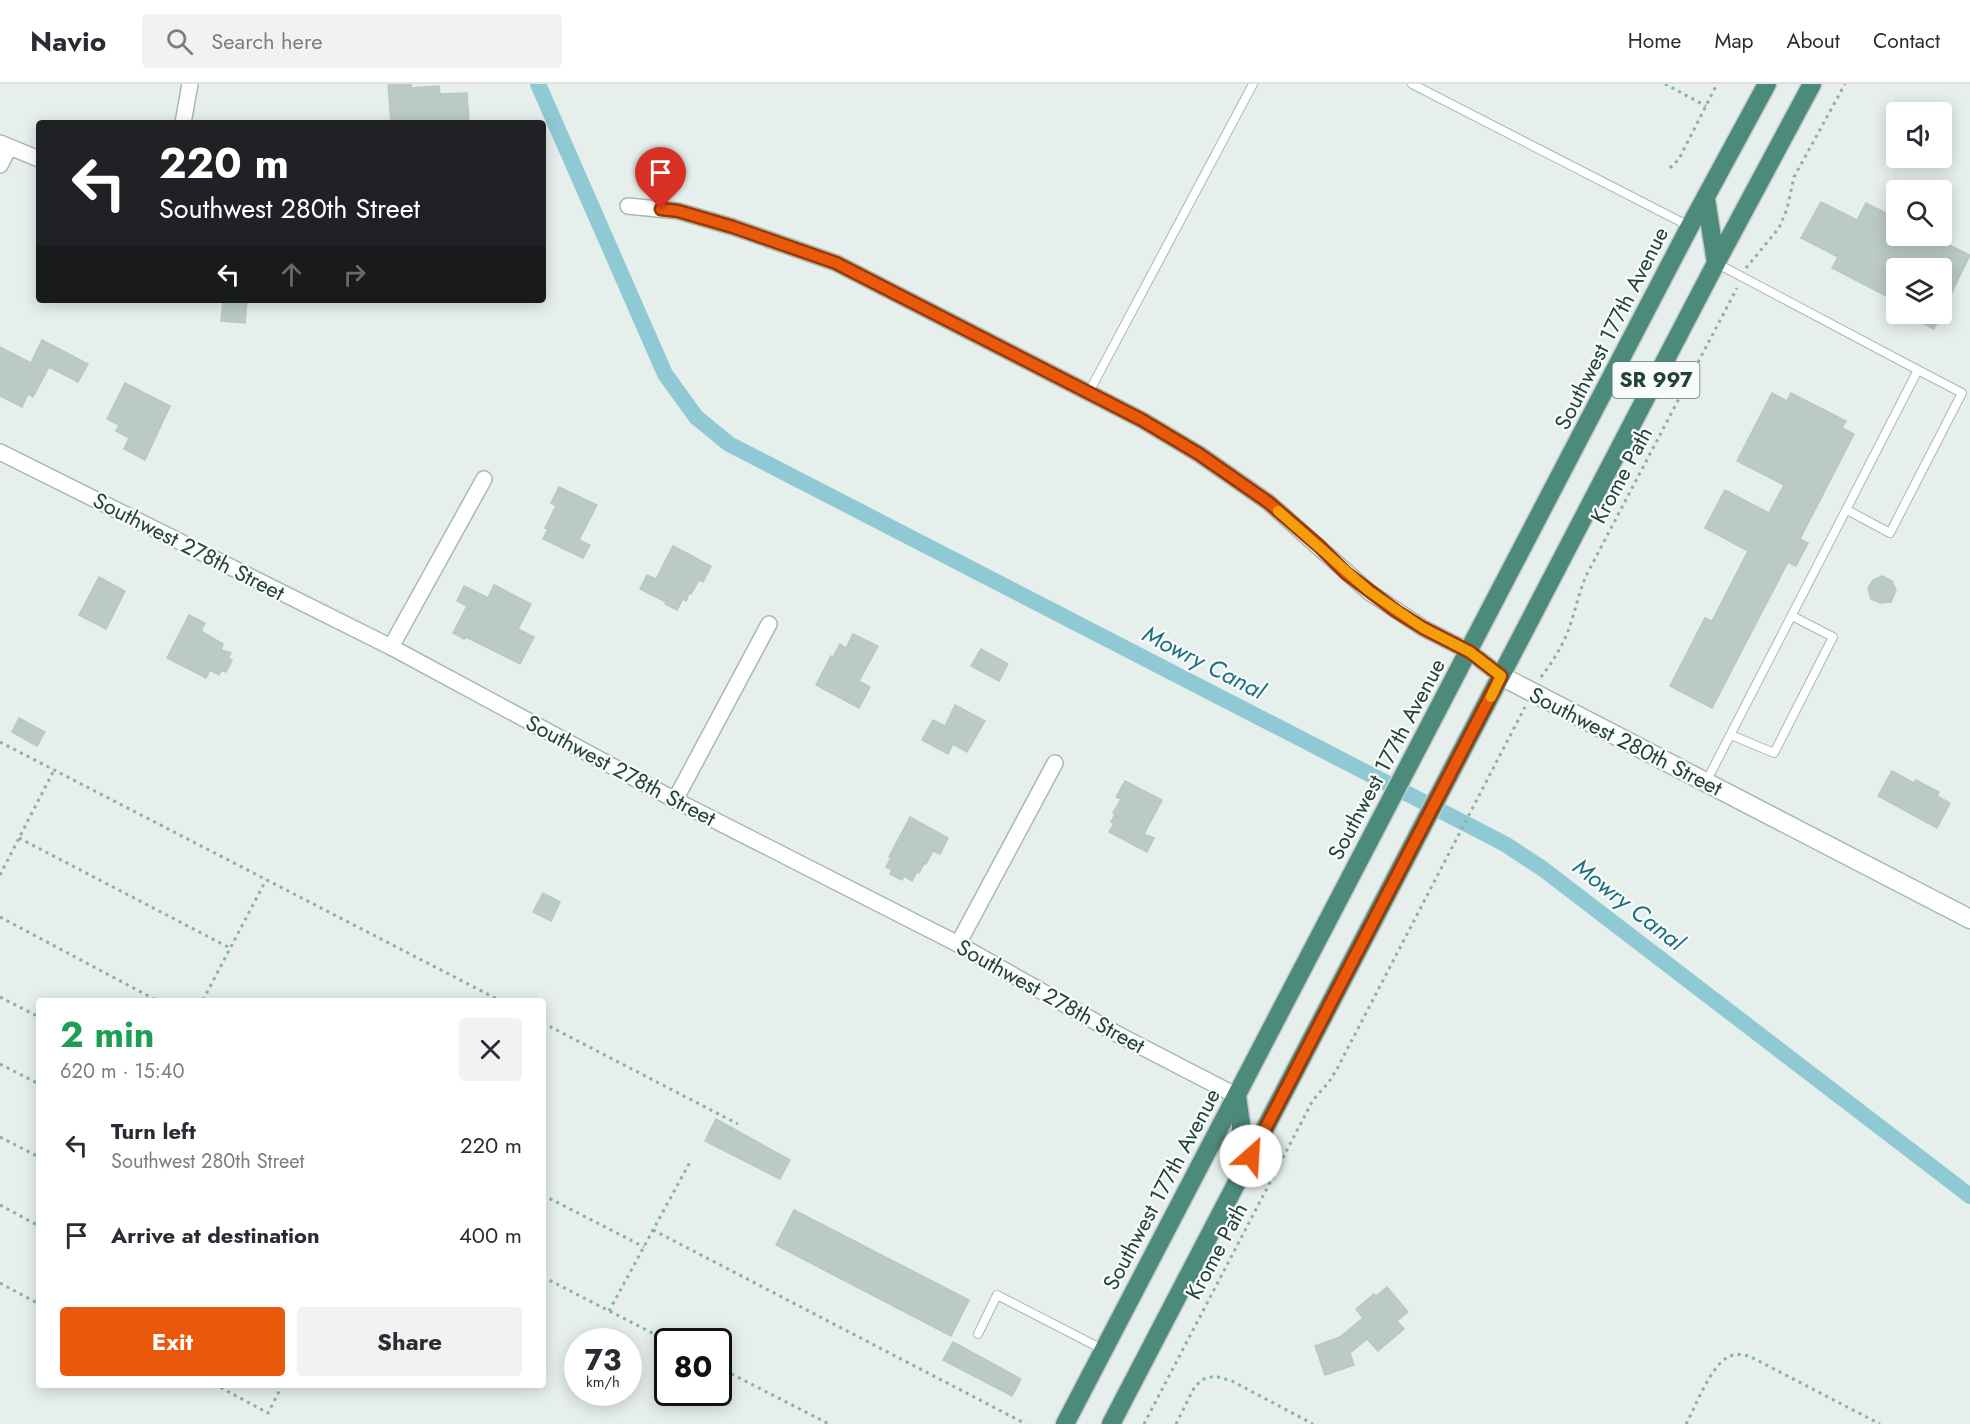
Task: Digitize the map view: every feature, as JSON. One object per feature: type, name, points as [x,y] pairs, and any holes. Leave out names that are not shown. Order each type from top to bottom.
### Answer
[{"type":"highway","name":"Southwest 177th Avenue","points":[[1065,1424],[1470,652],[1690,226],[1767,84]]},
{"type":"highway","name":"SR 997","points":[[1111,1424],[1716,263],[1812,84]]},
{"type":"highway","points":[[1706,199],[1716,263]]},
{"type":"highway","points":[[1237,1096],[1241,1124],[1239,1177]]},
{"type":"street","points":[[184,120],[190,84]]},
{"type":"street","points":[[0,165],[4,146],[36,158]]},
{"type":"street","name":"Southwest 280th Street","points":[[628,206],[678,211],[733,227],[836,263],[1142,420],[1199,454],[1268,502],[1369,591],[1423,628],[1470,652],[1501,676],[1970,919]]},
{"type":"street","name":"Southwest 278th Street","points":[[0,452],[391,647],[675,800],[958,944],[1119,1035],[1237,1096]]},
{"type":"street","points":[[391,647],[484,479]]},
{"type":"street","points":[[675,800],[770,624]]},
{"type":"street","points":[[958,944],[1055,763]]},
{"type":"lane","points":[[1089,392],[1253,84]]},
{"type":"lane","points":[[1412,84],[1690,226]]},
{"type":"lane","points":[[1716,263],[1962,393],[1890,532],[1847,510]]},
{"type":"lane","points":[[1706,782],[1918,370]]},
{"type":"lane","points":[[1731,735],[1774,753],[1833,637],[1792,616]]},
{"type":"lane","points":[[978,1334],[998,1295],[1104,1350]]},
{"type":"path","points":[[1665,84],[1706,106]]},
{"type":"path","points":[[1670,168],[1679,159],[1717,84]]},
{"type":"path","points":[[1746,269],[1779,228],[1787,209],[1794,177],[1845,84]]},
{"type":"path","name":"Krome Path","points":[[1539,680],[1563,642],[1587,574],[1737,287]]},
{"type":"path","name":"Krome Path","points":[[1144,1424],[1307,1109],[1329,1082],[1338,1066],[1522,713]]},
{"type":"path","points":[[0,742],[489,998]]},
{"type":"path","points":[[0,875],[54,770]]},
{"type":"path","points":[[19,838],[230,948]]},
{"type":"path","points":[[204,998],[266,880]]},
{"type":"path","points":[[0,917],[152,998]]},
{"type":"path","points":[[0,997],[36,1015]]},
{"type":"path","points":[[546,1025],[738,1124]]},
{"type":"path","points":[[0,1064],[36,1082]]},
{"type":"path","points":[[0,1137],[36,1155]]},
{"type":"path","points":[[609,1311],[690,1162]]},
{"type":"path","points":[[546,1197],[644,1247]]},
{"type":"path","points":[[0,1205],[36,1224]]},
{"type":"path","points":[[653,1230],[1026,1424]]},
{"type":"path","points":[[546,1279],[654,1334]]},
{"type":"path","points":[[0,1283],[36,1302]]},
{"type":"path","points":[[1686,1424],[1715,1369],[1729,1356],[1738,1354],[1749,1356],[1880,1424]]},
{"type":"path","points":[[732,1374],[829,1424]]},
{"type":"path","points":[[1176,1424],[1195,1386],[1204,1378],[1215,1376],[1232,1381],[1312,1424]]},
{"type":"path","points":[[221,1388],[268,1413],[281,1388]]},
{"type":"building","points":[[388,84],[411,84],[411,88],[439,86],[440,94],[467,93],[469,120],[391,120]]},
{"type":"building","points":[[1821,202],[1857,220],[1866,203],[1886,213],[1886,246],[1952,246],[1970,255],[1952,292],[1952,258],[1886,258],[1886,296],[1832,268],[1838,257],[1801,238]]},
{"type":"building","points":[[223,303],[247,303],[245,323],[221,321]]},
{"type":"building","points":[[1924,324],[1936,324],[1934,329]]},
{"type":"building","points":[[42,340],[88,364],[78,382],[49,367],[33,397],[28,394],[22,407],[0,396],[0,347],[31,363]]},
{"type":"building","points":[[125,383],[170,406],[145,460],[124,449],[129,438],[116,431],[119,425],[107,419]]},
{"type":"building","points":[[1772,393],[1787,401],[1791,393],[1846,421],[1842,428],[1854,434],[1800,539],[1808,543],[1796,566],[1788,562],[1712,708],[1670,686],[1705,618],[1712,621],[1748,551],[1705,528],[1725,490],[1769,513],[1784,485],[1737,461]]},
{"type":"building","points":[[559,487],[597,505],[579,540],[590,545],[583,558],[543,539],[548,529],[545,528],[556,506],[551,503]]},
{"type":"building","points":[[673,546],[711,566],[703,582],[699,580],[686,601],[683,599],[677,610],[640,589],[647,575],[656,579]]},
{"type":"building","points":[[1882,576],[1892,581],[1896,590],[1891,602],[1880,603],[1871,599],[1868,588],[1873,580]]},
{"type":"building","points":[[99,577],[125,591],[106,629],[79,615]]},
{"type":"building","points":[[494,585],[531,604],[518,629],[534,637],[520,664],[466,637],[464,639],[453,633],[467,606],[457,601],[464,586],[488,598]]},
{"type":"building","points":[[189,615],[205,623],[201,631],[223,644],[221,650],[231,653],[228,658],[232,660],[226,672],[222,670],[219,675],[210,670],[206,678],[167,658]]},
{"type":"building","points":[[853,634],[878,646],[859,681],[870,687],[859,708],[816,685],[831,656],[833,657],[840,644],[846,648]]},
{"type":"building","points":[[981,649],[1008,664],[999,681],[971,666]]},
{"type":"building","points":[[955,705],[985,721],[967,752],[953,744],[948,754],[922,740],[933,720],[945,726]]},
{"type":"building","points":[[19,718],[45,732],[37,746],[12,732]]},
{"type":"building","points":[[1892,771],[1914,783],[1916,780],[1939,792],[1937,796],[1950,803],[1937,828],[1878,796]]},
{"type":"building","points":[[1125,781],[1162,800],[1144,834],[1154,838],[1147,852],[1109,832],[1114,824],[1111,822],[1115,814],[1113,813],[1121,799],[1116,797]]},
{"type":"building","points":[[910,817],[948,838],[940,854],[933,851],[912,881],[904,876],[902,880],[890,874],[892,870],[886,867]]},
{"type":"building","points":[[543,893],[560,902],[551,921],[533,912]]},
{"type":"building","points":[[716,1119],[790,1160],[780,1179],[705,1141]]},
{"type":"building","points":[[794,1210],[969,1300],[951,1336],[776,1245]]},
{"type":"building","points":[[1387,1287],[1408,1312],[1397,1321],[1404,1329],[1378,1351],[1367,1339],[1350,1353],[1354,1365],[1325,1375],[1315,1346],[1340,1337],[1363,1318],[1356,1309],[1374,1294],[1376,1296]]},
{"type":"building","points":[[953,1342],[1021,1379],[1012,1396],[943,1360]]},
{"type":"waterway","name":"Mowry Canal","points":[[538,84],[665,374],[696,417],[729,444],[1505,844],[1543,869],[1970,1196]]},
{"type":"slow traffic","points":[[1278,511],[1346,573],[1396,611],[1470,652],[1501,676],[1491,697]]},
{"type":"route","points":[[661,209],[678,211],[733,227],[836,263],[1142,420],[1199,454],[1268,502],[1346,573],[1396,611],[1470,652],[1501,676],[1251,1156]]}]
